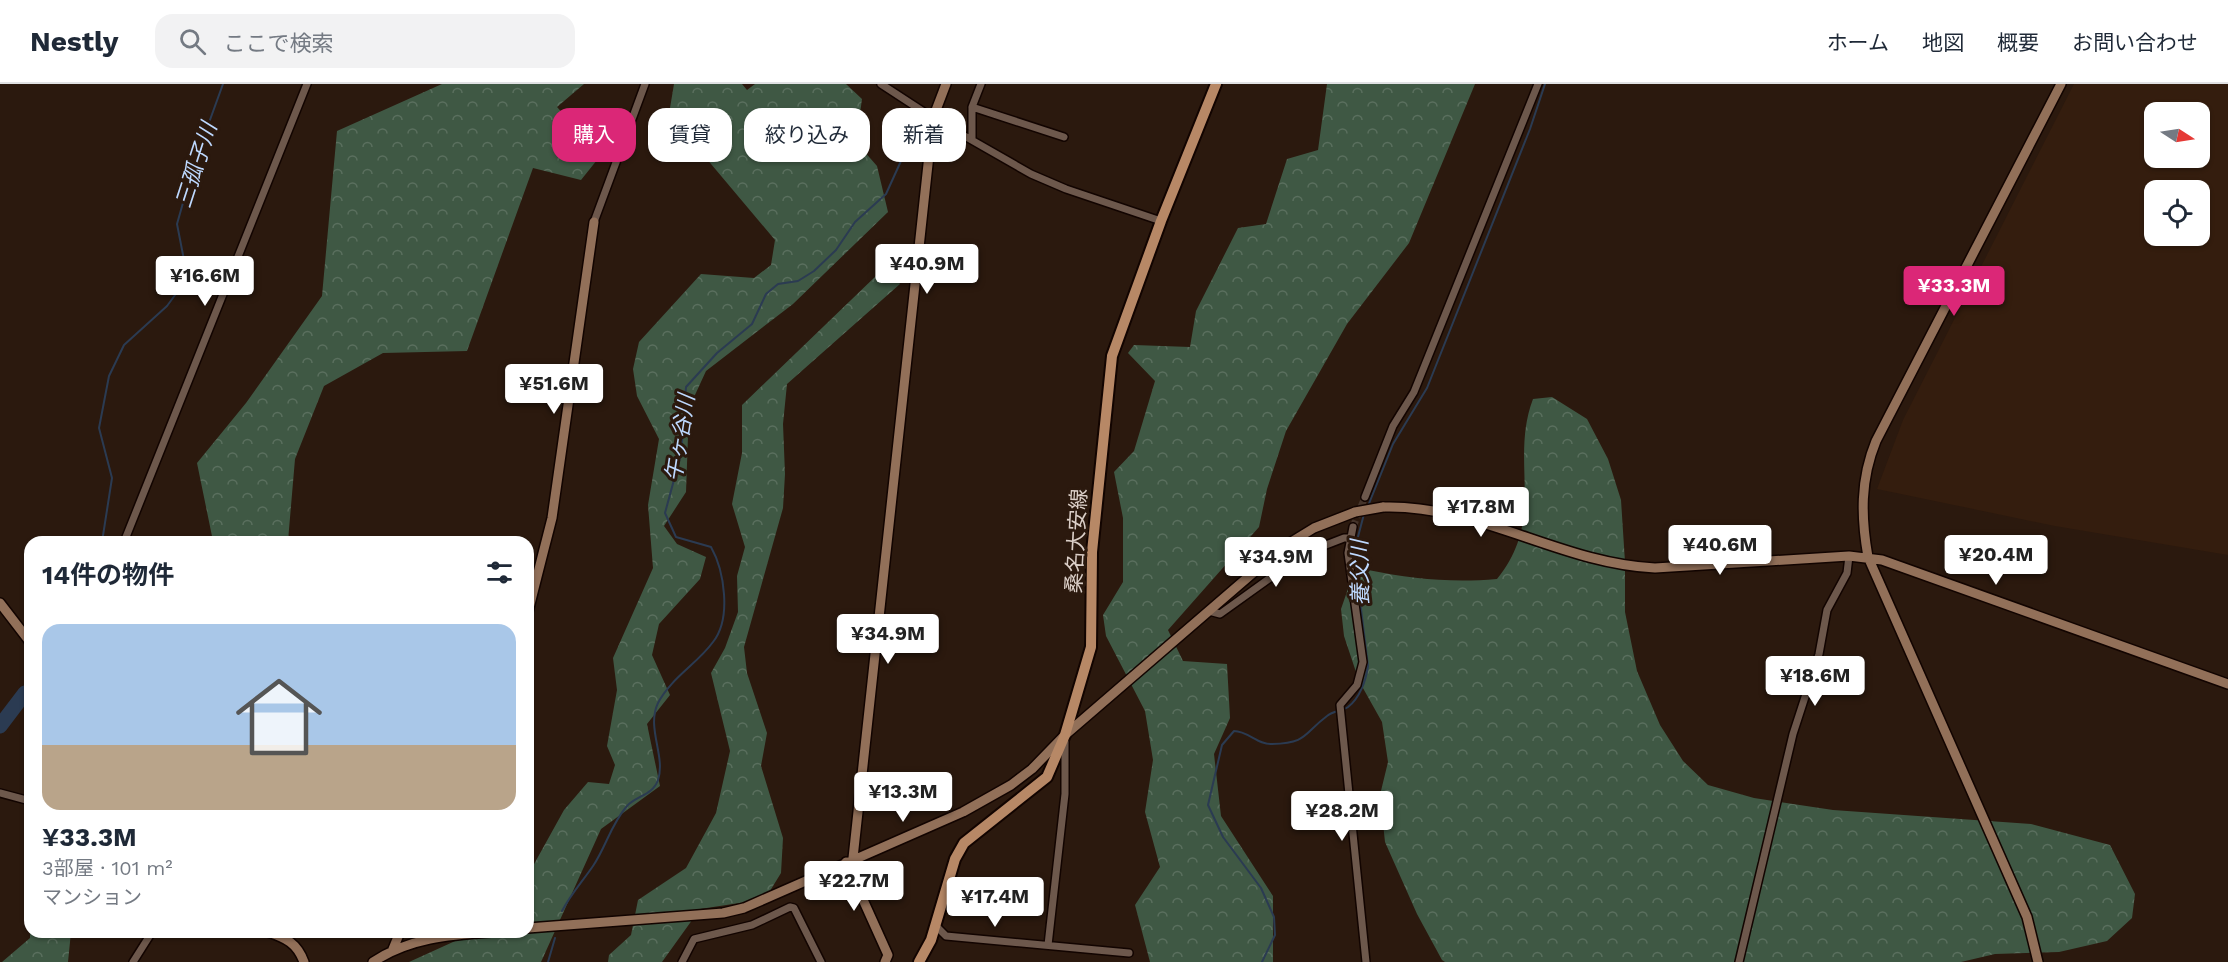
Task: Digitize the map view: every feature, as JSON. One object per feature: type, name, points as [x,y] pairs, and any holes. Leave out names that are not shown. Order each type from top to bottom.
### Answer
[{"type":"main road","name":"桑名大安線","points":[[919,962],[936,926],[955,859],[964,843],[1047,777],[1065,735],[1091,647],[1092,552],[1112,356],[1161,221],[1216,84]]},
{"type":"street","points":[[125,536],[307,84]]},
{"type":"street","points":[[534,588],[552,518],[594,222],[645,84]]},
{"type":"street","points":[[881,84],[918,108]]},
{"type":"street","points":[[937,108],[946,84]]},
{"type":"street","points":[[972,139],[972,107],[981,84]]},
{"type":"street","points":[[1365,497],[1393,426],[1414,392],[1538,84]]},
{"type":"street","points":[[2038,962],[2027,917],[1868,557],[1862,506],[1866,471],[1873,448],[2061,84]]},
{"type":"street","points":[[972,107],[1064,137]]},
{"type":"street","points":[[966,136],[1031,174],[1066,189],[1161,221]]},
{"type":"street","points":[[885,962],[888,955],[849,860],[928,162]]},
{"type":"street","points":[[534,928],[723,913],[744,908],[849,860],[963,812],[1011,785],[1032,769],[1065,735],[1283,547],[1304,533],[1344,515],[1372,508],[1408,507],[1440,512],[1579,556],[1627,567],[1654,568],[1849,556],[1868,557],[1914,570],[2228,684]]},
{"type":"street","points":[[1353,527],[1348,553],[1363,662],[1357,685],[1340,705],[1366,962]]},
{"type":"street","points":[[1212,608],[1220,615],[1305,554],[1344,538],[1350,538]]},
{"type":"street","points":[[1739,962],[1793,734],[1819,654],[1827,610],[1847,573],[1849,556]]},
{"type":"street","points":[[0,603],[24,634]]},
{"type":"street","points":[[1048,945],[1065,794],[1065,735]]},
{"type":"street","points":[[0,793],[24,799]]},
{"type":"street","points":[[682,962],[694,939],[753,925],[790,907],[794,908],[821,962]]},
{"type":"street","points":[[936,926],[946,936],[1129,953]]},
{"type":"street","points":[[133,962],[148,938]]},
{"type":"street","points":[[286,938],[300,952],[304,962]]},
{"type":"street","points":[[387,962],[398,938]]},
{"type":"street","points":[[373,962],[393,949],[413,942],[444,938]]},
{"type":"shaded area","points":[[2074,84],[2228,84],[2228,555],[2055,526],[1877,489],[1903,420]]},
{"type":"green space","points":[[442,84],[584,84],[558,108],[552,108],[552,162],[595,162],[581,180],[533,168],[467,351],[383,353],[324,386],[295,459],[288,536],[212,536],[197,463],[246,403],[322,296],[337,131]]},
{"type":"green space","points":[[674,84],[742,84],[747,90],[755,84],[846,84],[862,99],[861,108],[744,108],[744,162],[870,162],[870,158],[877,166],[888,212],[793,304],[706,371],[689,408],[686,492],[664,526],[677,544],[706,557],[700,579],[659,624],[652,655],[670,695],[647,724],[660,786],[601,829],[541,962],[409,962],[462,938],[534,938],[534,864],[564,810],[588,782],[609,784],[615,765],[607,746],[617,690],[613,658],[653,568],[648,505],[659,439],[637,396],[633,369],[639,342],[701,274],[754,278],[771,265],[775,240],[709,162],[732,162],[732,108],[670,108]]},
{"type":"green space","points":[[1327,84],[1475,84],[1409,243],[1347,324],[1286,431],[1267,489],[1259,527],[1168,630],[1183,661],[1227,664],[1230,718],[1214,754],[1221,816],[1273,896],[1273,962],[1150,962],[1135,905],[1160,867],[1145,812],[1153,760],[1145,711],[1106,636],[1103,615],[1123,582],[1123,518],[1114,472],[1134,451],[1155,381],[1128,353],[1134,345],[1190,347],[1196,311],[1238,228],[1266,224],[1287,159],[1318,150]]},
{"type":"green space","points":[[891,270],[900,284],[787,384],[783,424],[785,474],[783,508],[744,647],[747,673],[767,733],[761,766],[783,838],[781,873],[765,899],[700,909],[662,962],[608,962],[609,955],[631,935],[638,900],[686,868],[716,813],[730,751],[711,673],[725,648],[738,612],[737,576],[745,547],[732,504],[742,453],[742,405],[878,274]]},
{"type":"green space","points":[[1552,397],[1587,419],[1608,459],[1621,500],[1625,612],[1637,671],[1660,725],[1683,761],[1708,785],[1754,798],[1833,810],[2031,824],[2110,845],[2135,894],[2132,918],[2107,941],[2059,952],[1995,954],[1961,962],[1445,962],[1442,960],[1417,914],[1385,842],[1380,795],[1388,762],[1382,722],[1359,681],[1344,636],[1341,609],[1350,583],[1368,570],[1432,579],[1464,581],[1497,579],[1512,556],[1520,534],[1525,490],[1524,445],[1533,399]]},
{"type":"green space","points":[[30,938],[70,938],[68,962],[2,962]]},
{"type":"waterway","name":"三孤子川","points":[[103,536],[112,478],[99,428],[109,376],[124,345],[167,306],[178,291],[185,265],[177,224],[194,164],[223,84]]},
{"type":"waterway","name":"養父川","points":[[1368,506],[1393,444],[1427,388],[1530,129],[1545,84]]},
{"type":"waterway","name":"午ヶ谷川","points":[[562,911],[598,859],[621,813],[656,785],[660,771],[654,722],[658,703],[670,686],[713,642],[723,620],[722,581],[711,547],[676,537],[665,513],[681,454],[686,387],[717,353],[752,324],[766,294],[778,284],[798,281],[814,271],[836,250],[855,222],[886,194],[901,162]]},
{"type":"waterway","name":"養父川","points":[[1262,962],[1275,935],[1274,917],[1261,888],[1223,837],[1208,805],[1222,745],[1234,731],[1244,733],[1267,744],[1292,742],[1304,736],[1329,714],[1348,707],[1359,694],[1368,666],[1354,552],[1364,514]]},
{"type":"waterway","name":"三孤子川","points":[[0,726],[24,694]]},
{"type":"waterway","name":"午ヶ谷川","points":[[548,962],[555,938]]},
{"type":"tunnel","points":[[1353,527],[1365,497]]}]
